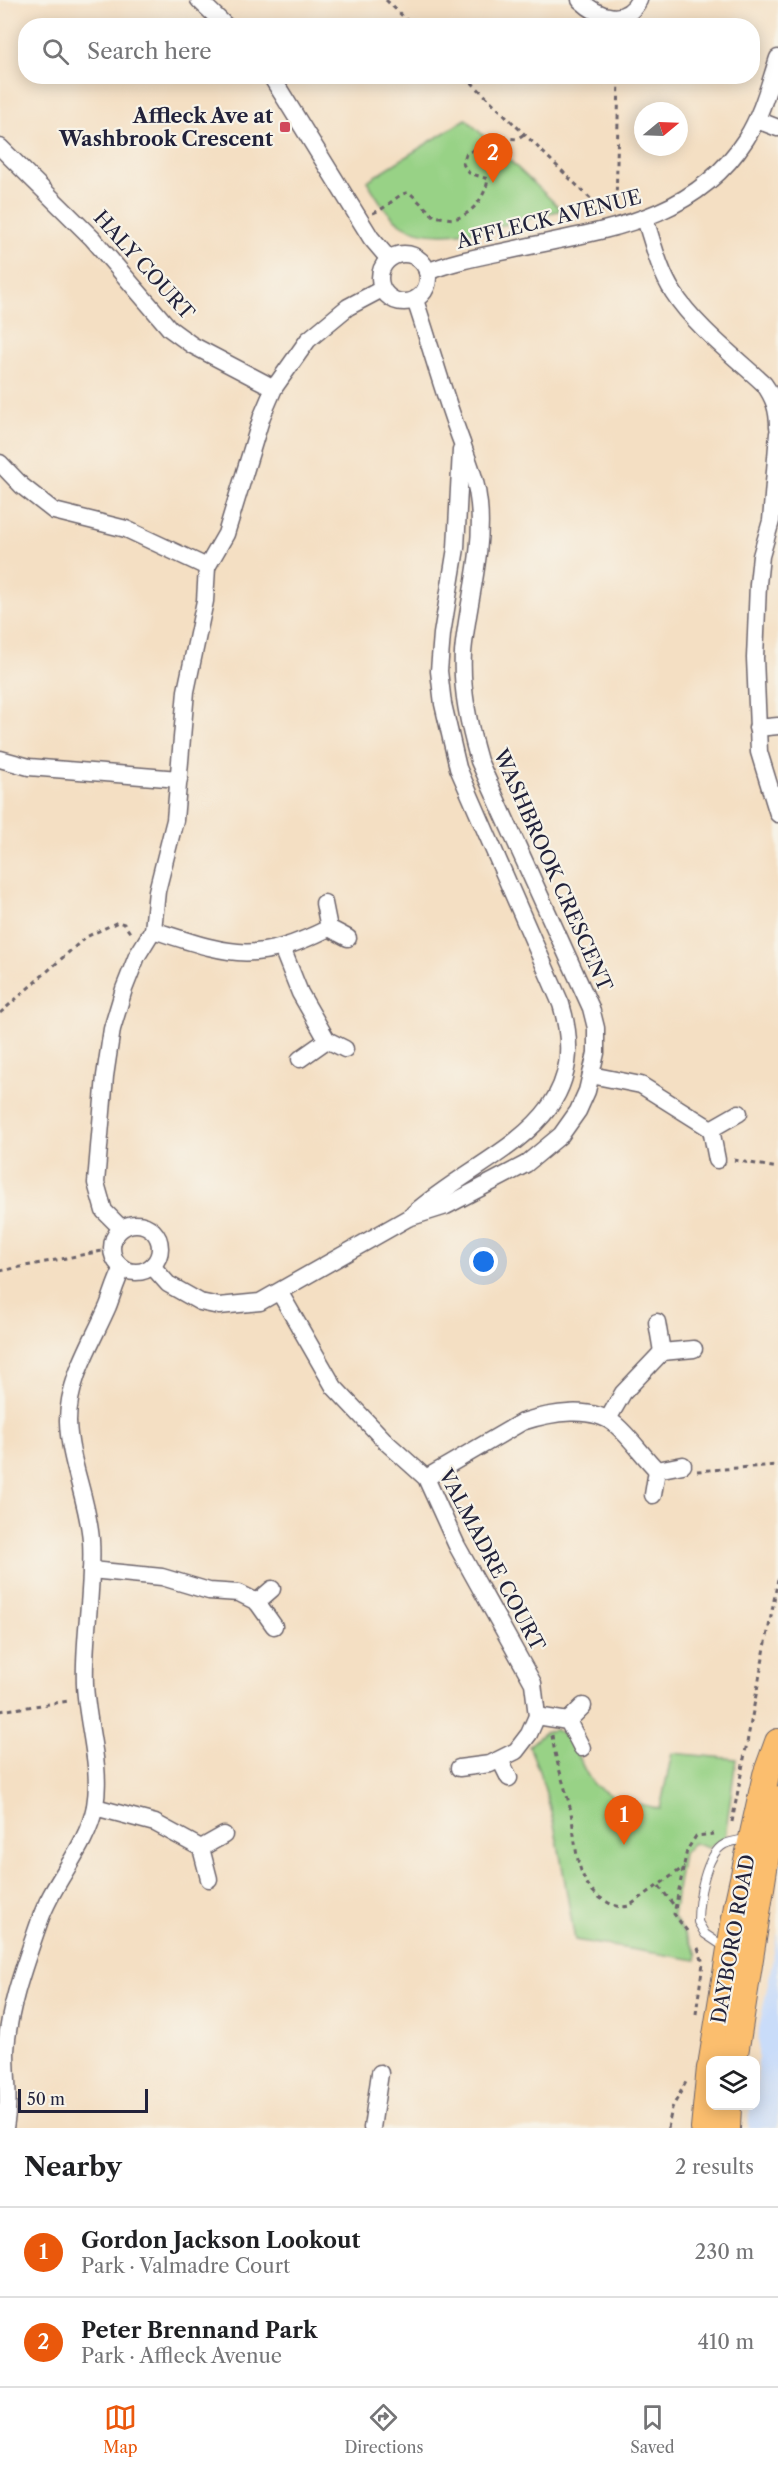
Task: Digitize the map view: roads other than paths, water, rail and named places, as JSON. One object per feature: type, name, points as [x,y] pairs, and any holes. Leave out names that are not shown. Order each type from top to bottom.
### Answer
[{"type":"main road","name":"DAYBORO ROAD","points":[[735,2056],[778,1777],[777,1745]]},
{"type":"main road","name":"DAYBORO ROAD","points":[[713,2056],[729,1949],[762,1874],[752,1839],[766,1775],[777,1745]]},
{"type":"main road","points":[[704,2128],[706,2110]]},
{"type":"main road","points":[[727,2128],[728,2110]]},
{"type":"street","points":[[199,0],[218,18]]},
{"type":"street","points":[[580,0],[590,9],[610,18],[627,14],[639,0]]},
{"type":"street","name":"AFFLECK AVENUE","points":[[428,272],[479,257],[614,228],[645,219],[685,200],[707,185],[727,165],[757,120],[778,58]]},
{"type":"street","points":[[276,84],[360,221],[388,258]]},
{"type":"street","points":[[757,120],[778,128]]},
{"type":"street","name":"HALY COURT","points":[[0,147],[92,238],[170,329],[192,345],[274,388]]},
{"type":"street","points":[[645,219],[665,277],[674,294],[692,315],[764,384],[772,395],[778,411],[778,427]]},
{"type":"street","points":[[404,253],[411,255],[418,258],[428,272],[426,288],[415,300],[407,302],[392,300],[382,289],[380,272],[388,258],[404,253]]},
{"type":"street","points":[[121,1228],[108,1215],[100,1202],[96,1183],[112,1029],[124,989],[143,946],[153,930],[157,891],[175,820],[186,691],[205,601],[207,567],[226,534],[262,416],[274,388],[308,340],[348,307],[382,289]]},
{"type":"street","name":"WASHBROOK CRESCENT","points":[[408,1218],[446,1206],[526,1164],[543,1152],[561,1135],[578,1111],[596,1053],[596,1028],[591,1008],[479,761],[469,725],[464,690],[463,654],[480,536],[480,505],[475,475],[462,443],[415,300]]},
{"type":"street","points":[[778,434],[771,521],[761,556],[758,584],[755,658],[759,752],[778,814]]},
{"type":"street","name":"WASHBROOK CRESCENT","points":[[152,1266],[168,1284],[200,1302],[219,1306],[260,1302],[280,1293],[408,1218],[437,1193],[536,1124],[560,1092],[569,1049],[568,1028],[561,1004],[458,768],[442,704],[439,671],[460,503],[462,443]]},
{"type":"street","points":[[0,463],[21,486],[54,511],[126,529],[207,567]]},
{"type":"street","points":[[757,728],[778,726]]},
{"type":"street","points":[[0,759],[29,767],[179,779]]},
{"type":"street","points":[[324,903],[329,927],[348,938]]},
{"type":"street","points":[[153,930],[232,953],[260,953],[282,948],[329,927]]},
{"type":"street","points":[[282,948],[300,993],[327,1040],[345,1049]]},
{"type":"street","points":[[300,1059],[327,1040]]},
{"type":"street","points":[[591,1075],[641,1084],[711,1129],[717,1160]]},
{"type":"street","points":[[711,1129],[739,1113]]},
{"type":"street","points":[[136,1223],[152,1229],[160,1243],[160,1252],[152,1266],[138,1272],[123,1268],[113,1256],[112,1241],[121,1228],[136,1223]]},
{"type":"street","points":[[5,2128],[9,2097],[6,2051],[10,2023],[26,1963],[40,1917],[86,1834],[95,1807],[97,1777],[87,1698],[84,1639],[91,1570],[88,1517],[71,1444],[70,1398],[74,1379],[123,1268]]},
{"type":"street","name":"VALMADRE COURT","points":[[280,1293],[334,1387],[387,1443],[426,1478],[457,1546],[529,1673],[536,1694],[552,1718],[582,1748]]},
{"type":"street","points":[[657,1322],[662,1352]]},
{"type":"street","points":[[608,1419],[623,1393],[662,1352],[694,1349]]},
{"type":"street","points":[[426,1478],[522,1422],[573,1414],[608,1419],[657,1470]]},
{"type":"street","points":[[657,1470],[683,1465]]},
{"type":"street","points":[[653,1495],[657,1470]]},
{"type":"street","points":[[91,1570],[162,1577],[209,1591],[238,1593],[257,1602],[274,1626]]},
{"type":"street","points":[[257,1602],[272,1589]]},
{"type":"street","points":[[459,1768],[479,1766],[500,1760],[516,1750],[552,1718],[583,1706]]},
{"type":"street","points":[[500,1760],[509,1778]]},
{"type":"street","points":[[95,1807],[155,1823],[201,1848],[209,1879]]},
{"type":"street","points":[[201,1848],[224,1835]]},
{"type":"street","points":[[370,2126],[380,2073]]},
{"type":"lane","points":[[729,1949],[705,1934],[698,1922],[707,1867],[715,1852],[724,1844],[752,1839]]},
{"type":"place","name":"Affleck Ave at Washbrook Crescent","points":[[285,127]]},
{"type":"place","name":"Peter Brennand Park","points":[[493,183]]},
{"type":"place","name":"Gordon Jackson Lookout","points":[[624,1845]]}]
